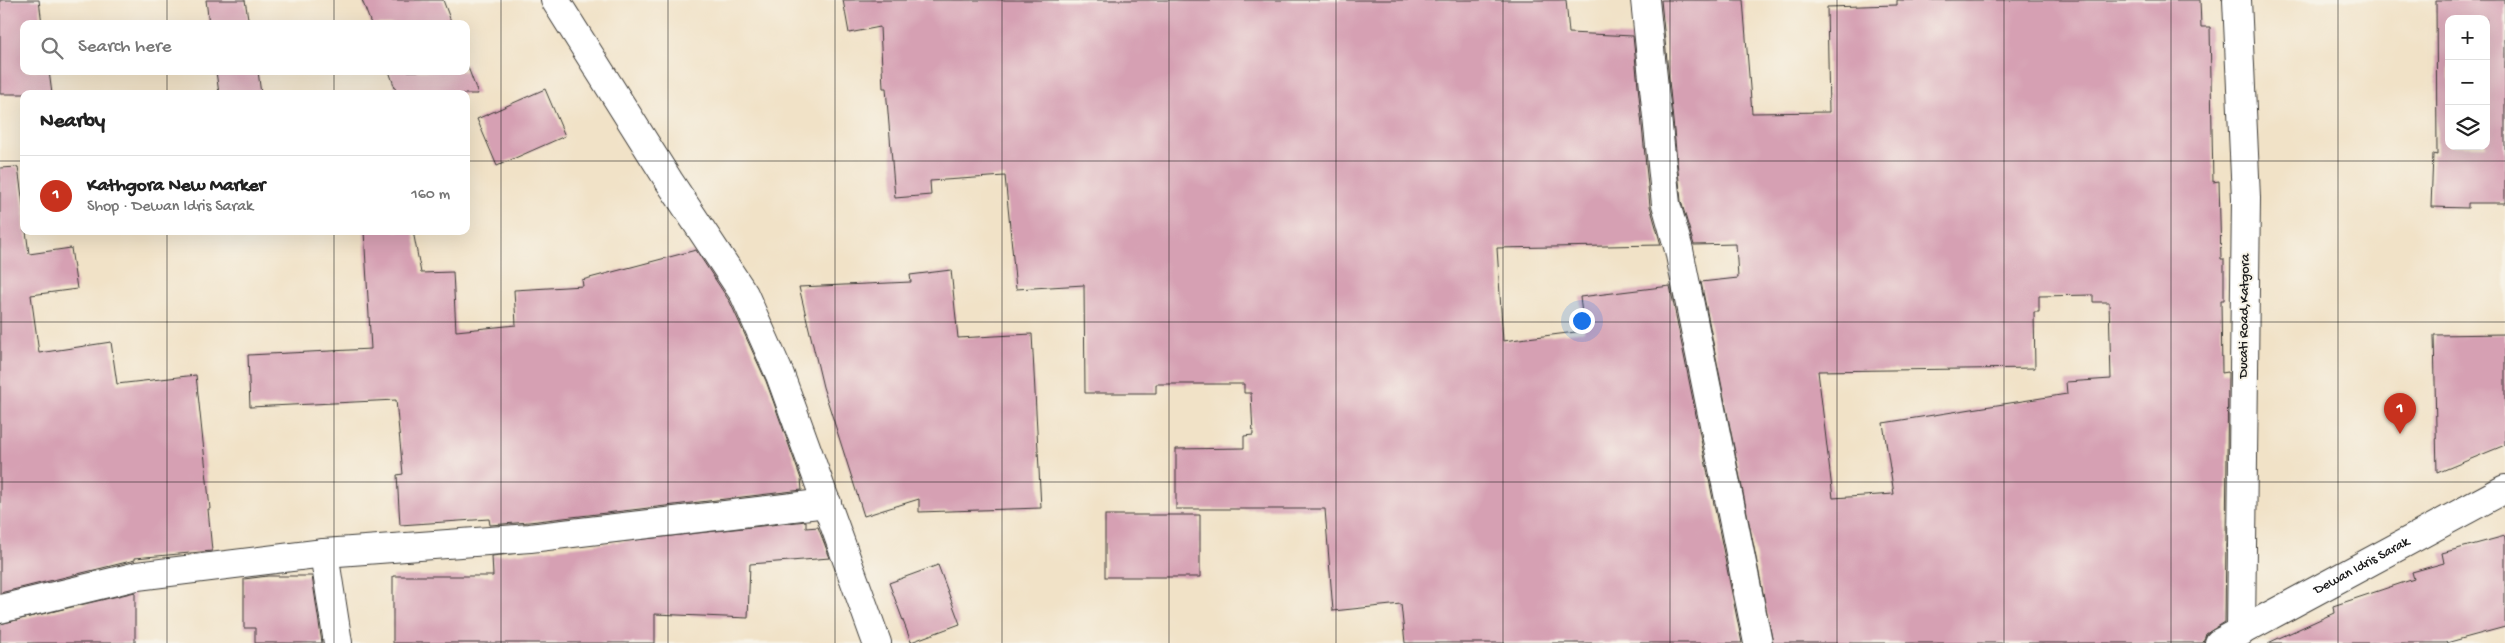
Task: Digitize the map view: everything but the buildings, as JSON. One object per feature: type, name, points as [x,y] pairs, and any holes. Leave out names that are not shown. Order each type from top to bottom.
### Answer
[{"type":"street","points":[[554,0],[669,181],[744,294],[780,375],[877,643]]},
{"type":"street","points":[[1645,0],[1666,204],[1679,250],[1758,643]]},
{"type":"street","name":"Ducati Road,Katgora","points":[[2230,637],[2246,198],[2237,0]]},
{"type":"street","name":"Dewan Idris Sarak","points":[[2230,637],[2505,489]]},
{"type":"street","points":[[0,609],[137,576],[324,553],[530,538],[827,503]]},
{"type":"street","points":[[324,553],[338,643]]},
{"type":"place","name":"Kathgora New Marker","points":[[2400,434]]}]
